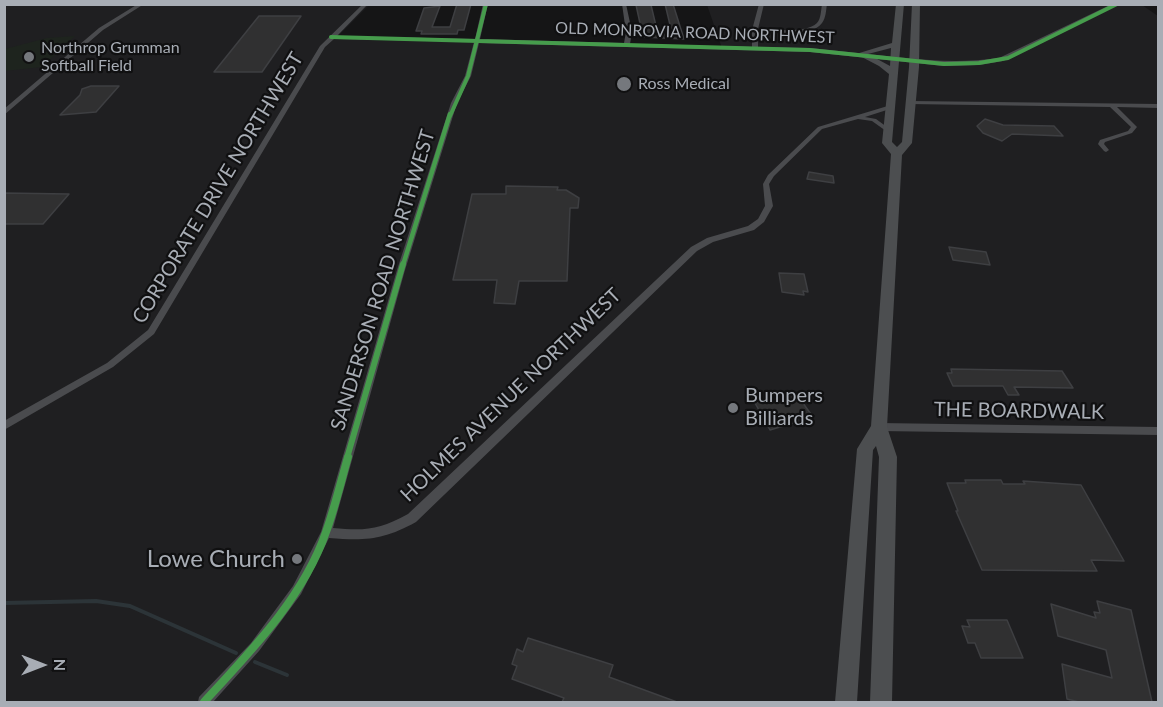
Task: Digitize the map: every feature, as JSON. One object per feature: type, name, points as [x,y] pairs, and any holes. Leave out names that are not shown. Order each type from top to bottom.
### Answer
[{"type":"highway","points":[[897,154],[887,143],[900,4]]},
{"type":"highway","points":[[881,702],[888,457],[879,427],[897,154],[907,143],[916,4]]},
{"type":"highway","points":[[860,54],[897,44]]},
{"type":"highway","points":[[860,54],[882,64],[895,75]]},
{"type":"highway","points":[[846,702],[865,449],[879,427]]},
{"type":"street","points":[[4,113],[101,29],[142,4]]},
{"type":"street","name":"CORPORATE DRIVE NORTHWEST","points":[[4,426],[110,365],[133,350],[152,332],[331,37],[366,4]]},
{"type":"street","name":"SANDERSON ROAD NORTHWEST","points":[[326,533],[401,270],[454,103],[468,76],[486,4]]},
{"type":"street","points":[[624,4],[628,32],[627,44]]},
{"type":"street","points":[[755,48],[755,30],[762,4]]},
{"type":"street","points":[[755,30],[792,31],[813,28],[821,21],[825,4]]},
{"type":"street","name":"OLD MONROVIA ROAD NORTHWEST","points":[[331,37],[755,48],[860,54],[914,61],[980,63],[1008,58],[1117,4]]},
{"type":"street","points":[[911,103],[1158,106]]},
{"type":"street","points":[[1106,150],[1101,144],[1102,141],[1130,132],[1134,127],[1112,106]]},
{"type":"street","name":"HOLMES AVENUE NORTHWEST","points":[[326,533],[377,534],[388,532],[412,518],[694,249],[710,240],[751,228],[762,220],[769,206],[766,184],[771,175],[820,128],[850,117],[891,107]]},
{"type":"street","points":[[850,117],[874,120],[888,130]]},
{"type":"street","name":"THE BOARDWALK","points":[[879,427],[1158,431]]},
{"type":"street","points":[[204,702],[255,648],[292,597],[326,533]]},
{"type":"shaded area","points":[[4,5],[369,5],[335,39],[722,48],[707,5],[1142,5],[1158,16],[1158,702],[5,702]]},
{"type":"shaded area","name":"Northrop Grumman Softball Field","points":[[75,36],[42,67],[5,71],[5,49],[47,38]]},
{"type":"building","points":[[457,4],[471,4],[464,30],[458,30],[457,34],[421,34],[422,31],[416,31],[424,8],[440,6],[432,27],[450,27]]},
{"type":"building","points":[[665,4],[673,4],[684,39],[643,37],[636,5],[651,5],[657,30],[671,29]]},
{"type":"building","points":[[259,16],[301,16],[262,72],[214,72]]},
{"type":"building","points":[[91,86],[119,86],[96,112],[60,115],[80,95],[82,89]]},
{"type":"building","points":[[985,119],[1003,125],[1054,126],[1063,136],[1012,134],[1002,141],[983,133],[977,126]]},
{"type":"building","points":[[809,172],[833,176],[834,183],[807,179]]},
{"type":"building","points":[[506,186],[558,187],[557,190],[566,190],[579,198],[578,208],[570,208],[567,281],[519,281],[515,304],[494,303],[497,280],[453,280],[472,194],[506,194]]},
{"type":"building","points":[[4,193],[69,194],[43,224],[4,224]]},
{"type":"building","points":[[949,247],[986,252],[990,265],[953,260]]},
{"type":"building","points":[[779,273],[804,274],[808,292],[803,291],[804,295],[782,292]]},
{"type":"building","points":[[951,369],[1062,371],[1073,388],[1014,387],[1019,395],[1008,395],[1003,386],[953,386],[947,373],[952,373]]},
{"type":"building","points":[[795,392],[813,417],[770,430],[755,403]]},
{"type":"building","points":[[965,480],[1001,480],[1003,484],[1025,484],[1023,481],[1081,485],[1124,561],[1091,560],[1097,571],[982,570],[956,511],[958,511],[947,483],[966,483]]},
{"type":"building","points":[[1097,601],[1131,610],[1152,702],[1079,702],[1067,699],[1062,664],[1112,678],[1106,650],[1058,636],[1051,604],[1096,618],[1094,612],[1100,613]]},
{"type":"building","points":[[967,620],[1007,620],[1023,658],[981,658],[975,643],[968,643],[962,626],[970,627]]},
{"type":"building","points":[[528,638],[613,665],[609,677],[677,702],[562,702],[564,698],[512,679],[517,666],[512,664],[517,649],[523,652]]},
{"type":"waterway","points":[[4,603],[96,601],[130,606],[236,653]]},
{"type":"waterway","points":[[255,662],[287,675]]},
{"type":"cycle path","points":[[204,702],[255,647],[297,590],[326,533],[401,270],[454,103],[468,76],[486,4]]},
{"type":"cycle path","points":[[331,37],[810,50],[944,64],[979,63],[1008,58],[1117,4]]},
{"type":"place","name":"Northrop Grumman Softball Field","points":[[29,57]]},
{"type":"place","name":"Ross Medical","points":[[624,84]]},
{"type":"place","name":"Bumpers Billiards","points":[[733,408]]},
{"type":"place","name":"Lowe Church","points":[[297,559]]}]
